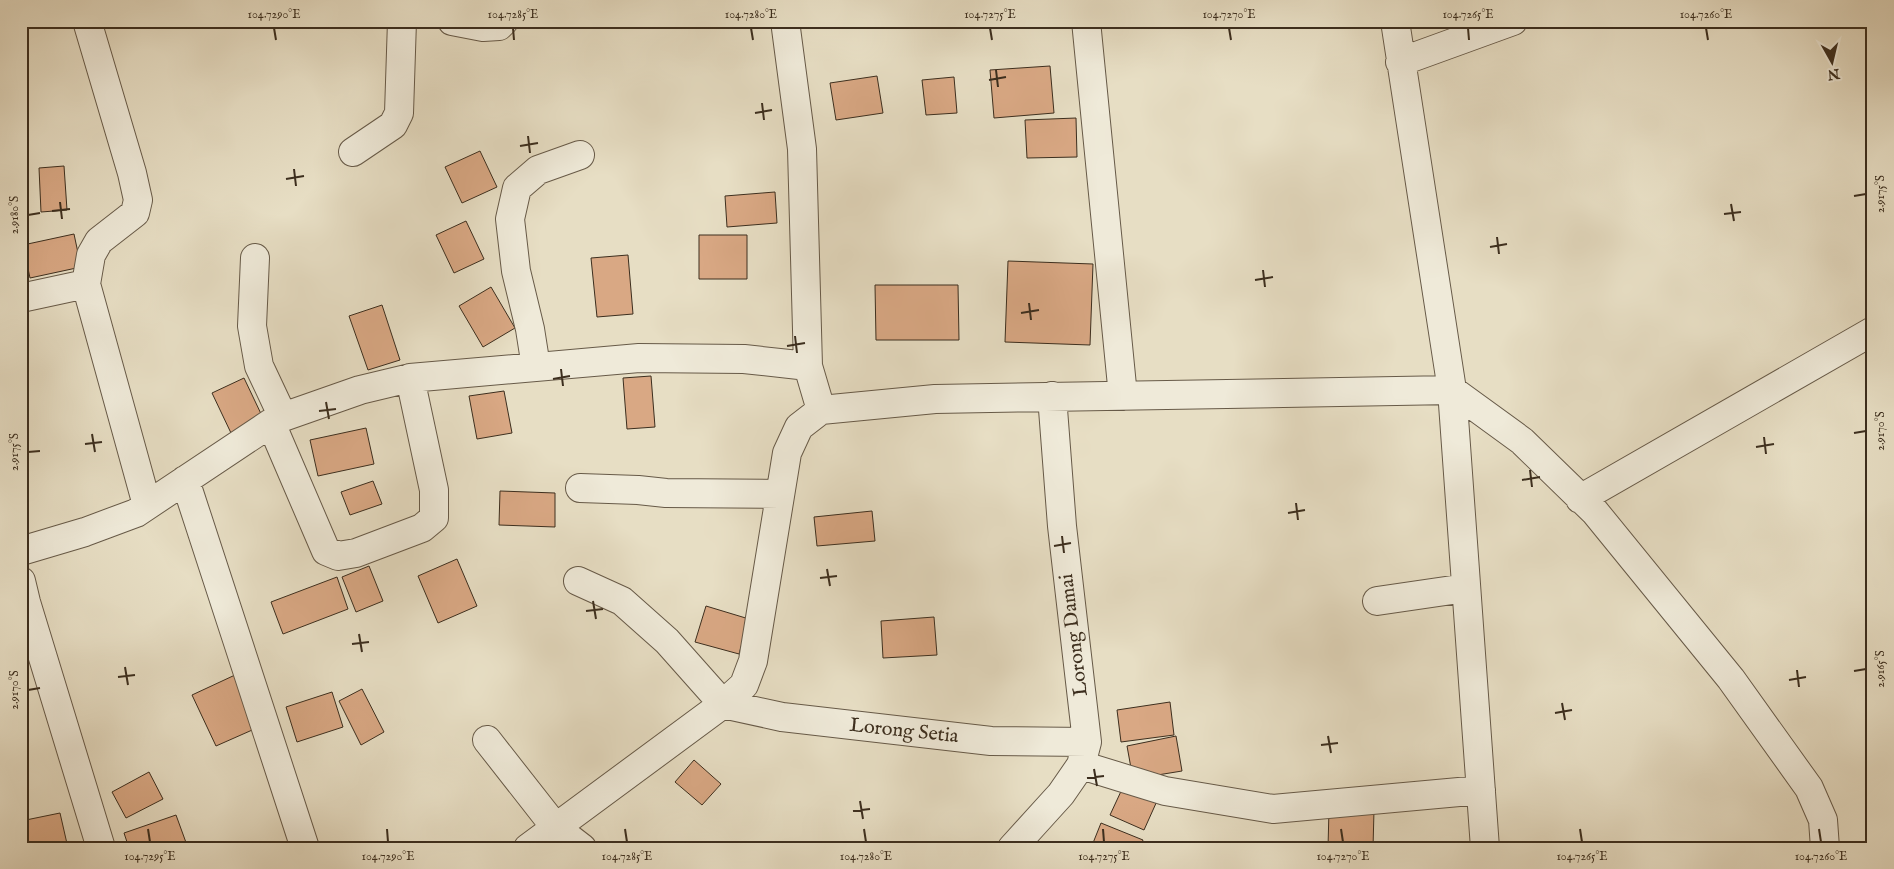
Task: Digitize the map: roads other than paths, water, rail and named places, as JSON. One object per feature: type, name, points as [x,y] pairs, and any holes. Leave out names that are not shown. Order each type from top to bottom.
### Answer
[{"type":"street","points":[[86,21],[132,173],[138,200],[135,213],[99,242],[91,256],[86,284],[147,505]]},
{"type":"street","points":[[352,152],[393,125],[399,113],[402,21]]},
{"type":"street","points":[[452,21],[483,27],[499,26],[504,21]]},
{"type":"street","points":[[785,21],[802,149],[808,366],[821,410]]},
{"type":"street","points":[[1086,21],[1124,396]]},
{"type":"street","points":[[1395,21],[1452,390],[1485,848]]},
{"type":"street","points":[[1400,62],[1514,21]]},
{"type":"street","points":[[536,367],[530,329],[516,271],[510,219],[517,188],[538,170],[580,155]]},
{"type":"street","points":[[255,258],[252,326],[259,366],[326,551],[338,556],[356,553],[422,528],[434,518],[434,490],[410,378]]},
{"type":"street","points":[[21,298],[86,284]]},
{"type":"street","points":[[1580,499],[1873,332]]},
{"type":"street","points":[[21,551],[85,532],[136,513],[277,420],[360,390],[410,378],[639,358],[744,359],[808,366]]},
{"type":"street","points":[[528,848],[723,704],[744,685],[752,661],[787,453],[799,427],[821,410],[935,399],[1452,390],[1522,441],[1595,512],[1731,679],[1809,788],[1823,820],[1825,848]]},
{"type":"street","name":"Lorong Damai","points":[[1052,396],[1062,526],[1084,753]]},
{"type":"street","points":[[185,480],[305,848]]},
{"type":"street","points":[[580,488],[666,493],[779,494]]},
{"type":"street","points":[[578,581],[622,600],[667,641],[723,704]]},
{"type":"street","points":[[21,582],[101,848]]},
{"type":"street","points":[[1377,601],[1466,588]]},
{"type":"street","name":"Lorong Setia","points":[[723,704],[782,717],[992,740],[1084,753],[1165,791],[1273,809],[1481,790]]},
{"type":"street","points":[[487,740],[556,828],[582,848]]},
{"type":"street","points":[[1012,848],[1061,794],[1084,753]]}]
